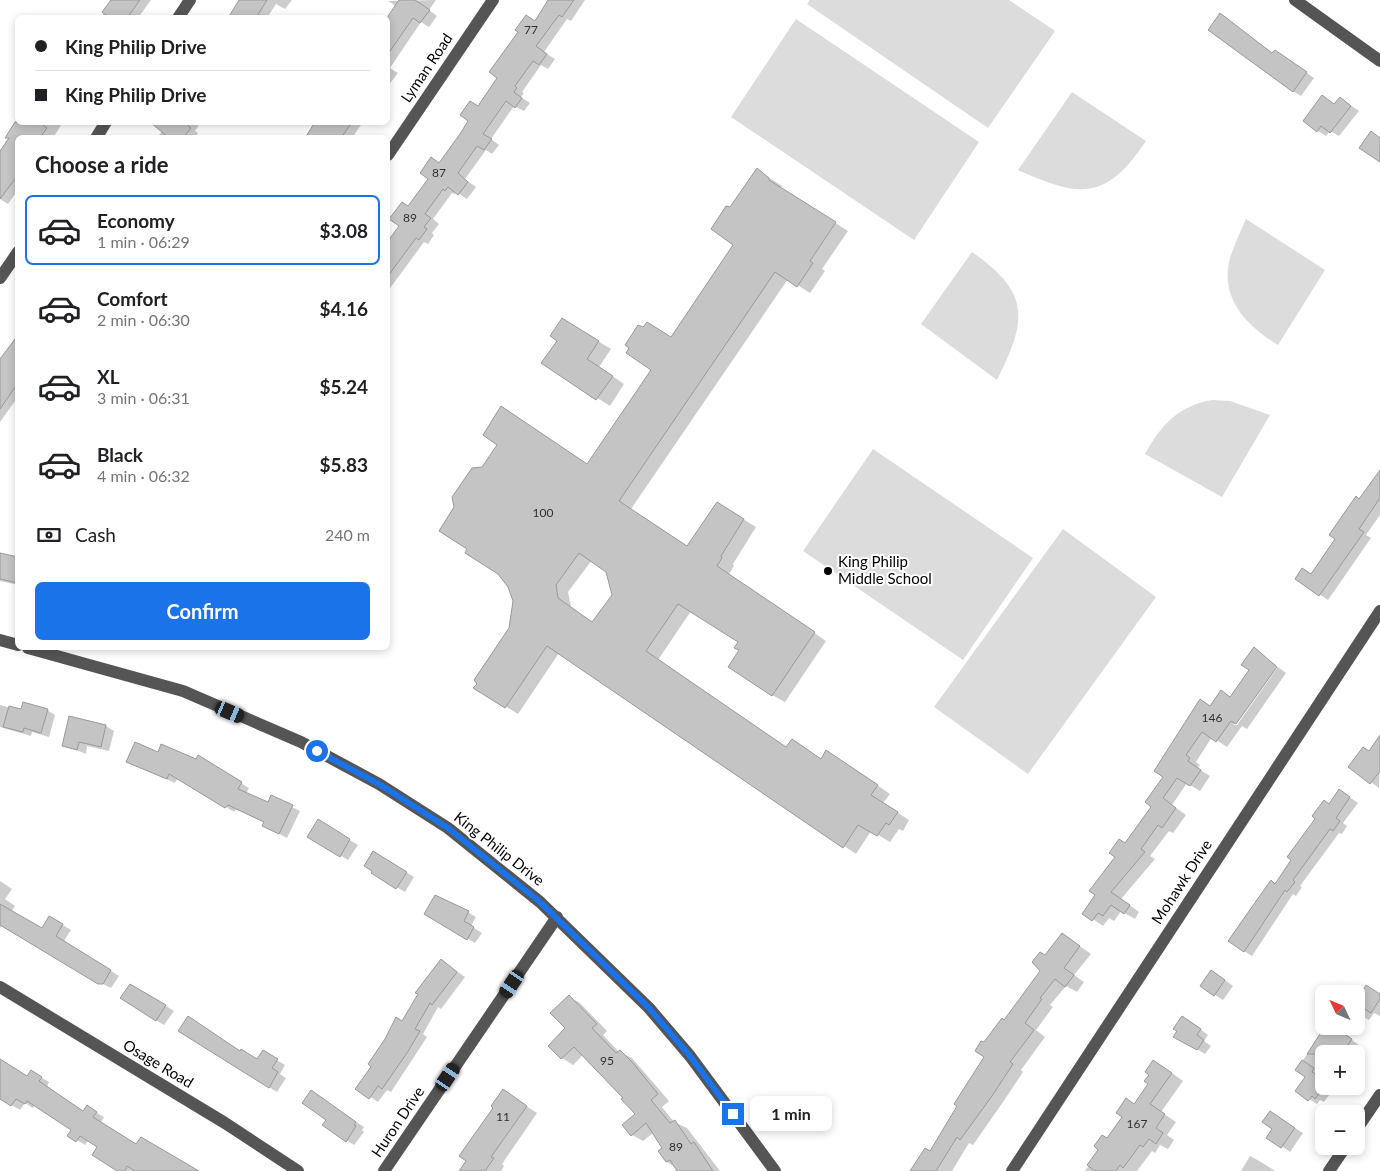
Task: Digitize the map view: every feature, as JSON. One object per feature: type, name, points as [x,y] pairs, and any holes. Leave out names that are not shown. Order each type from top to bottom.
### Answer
[{"type":"street","points":[[180,15],[190,0]]},
{"type":"street","name":"Lyman Road","points":[[390,152],[493,0]]},
{"type":"street","points":[[1295,0],[1380,61]]},
{"type":"street","points":[[0,278],[15,256]]},
{"type":"street","name":"Mohawk Drive","points":[[1012,1171],[1380,610]]},
{"type":"street","points":[[0,640],[15,644]]},
{"type":"street","name":"King Philip Drive","points":[[51,650],[182,691],[301,742],[379,784],[448,828],[557,918],[669,1031],[775,1171]]},
{"type":"street","name":"Huron Drive","points":[[384,1171],[557,918]]},
{"type":"street","name":"Osage Road","points":[[0,987],[225,1123],[298,1171]]},
{"type":"street","points":[[1365,1117],[1380,1095]]},
{"type":"street","points":[[1329,1171],[1340,1155]]},
{"type":"shaded area","points":[[810,0],[1009,0],[1055,31],[988,128],[807,4]]},
{"type":"shaded area","points":[[796,19],[979,142],[914,240],[731,117]]},
{"type":"shaded area","points":[[1072,92],[1146,141],[1132,161],[1118,175],[1104,184],[1090,188],[1075,189],[1059,186],[1018,170]]},
{"type":"shaded area","points":[[1246,219],[1325,270],[1278,345],[1246,320],[1232,298],[1228,286],[1230,258]]},
{"type":"shaded area","points":[[972,252],[1005,281],[1014,295],[1018,309],[1018,324],[1014,340],[997,380],[921,324]]},
{"type":"shaded area","points":[[1213,400],[1230,401],[1270,415],[1222,497],[1145,454],[1158,434],[1172,418],[1190,406]]},
{"type":"shaded area","points":[[873,449],[1033,558],[963,660],[803,551]]},
{"type":"shaded area","points":[[1063,529],[1156,597],[1028,774],[934,707]]},
{"type":"building","points":[[111,0],[140,0],[129,15],[106,15],[102,12]]},
{"type":"building","points":[[239,0],[267,0],[258,15],[230,15]]},
{"type":"building","points":[[399,0],[415,0],[430,10],[420,23],[413,18],[390,51],[389,15]]},
{"type":"building","points":[[548,0],[574,0],[562,17],[559,15],[536,46],[547,54],[539,65],[533,61],[515,86],[517,88],[514,92],[522,98],[515,108],[506,101],[483,134],[492,139],[484,150],[477,146],[458,173],[468,182],[458,195],[448,187],[445,191],[443,189],[425,214],[431,218],[424,227],[427,229],[419,240],[416,238],[390,273],[390,238],[399,226],[390,218],[402,202],[408,206],[428,179],[420,173],[431,157],[439,163],[460,134],[468,121],[460,115],[470,101],[478,106],[497,78],[489,72],[518,32],[515,30],[526,15],[535,21]]},
{"type":"building","points":[[1220,13],[1272,53],[1275,50],[1307,72],[1293,92],[1208,30]]},
{"type":"building","points":[[1322,95],[1334,104],[1340,97],[1351,106],[1330,133],[1321,126],[1317,132],[1303,121]]},
{"type":"building","points":[[15,122],[15,125],[43,125],[47,128],[42,135],[15,135],[15,179],[0,199],[0,151],[9,138],[5,138]]},
{"type":"building","points":[[154,125],[188,125],[191,128],[185,135],[165,135]]},
{"type":"building","points":[[313,125],[350,125],[343,135],[307,135]]},
{"type":"building","points":[[1371,131],[1380,138],[1380,162],[1359,148]]},
{"type":"building","points":[[757,168],[769,180],[836,222],[810,261],[813,263],[797,287],[775,272],[619,501],[687,546],[717,502],[744,519],[721,556],[722,558],[717,566],[815,632],[772,696],[728,667],[739,650],[734,648],[738,642],[678,604],[646,651],[786,747],[792,739],[821,759],[826,750],[878,785],[871,795],[898,812],[889,825],[886,823],[877,836],[858,825],[843,848],[547,646],[505,708],[473,688],[477,684],[474,680],[509,628],[513,601],[508,587],[498,574],[465,553],[467,549],[439,531],[454,507],[452,497],[472,468],[482,467],[497,445],[483,435],[501,406],[587,464],[651,370],[626,353],[629,348],[625,345],[638,325],[643,327],[647,322],[671,337],[733,245],[711,229],[726,206],[730,207]],"holes":[[[579,553],[606,572],[612,595],[592,622],[558,598],[556,585]]]},
{"type":"building","points":[[562,318],[599,341],[587,359],[613,376],[596,400],[541,363],[557,341],[550,336]]},
{"type":"building","points":[[15,339],[15,387],[0,409],[0,359]]},
{"type":"building","points":[[1380,470],[1380,498],[1359,529],[1364,532],[1319,596],[1295,579],[1302,568],[1311,574],[1335,539],[1329,535],[1356,496],[1359,499]]},
{"type":"building","points":[[0,553],[15,556],[15,582],[0,579]]},
{"type":"building","points":[[1254,647],[1277,667],[1236,724],[1231,721],[1216,742],[1202,732],[1186,755],[1190,758],[1188,761],[1201,770],[1190,786],[1177,778],[1163,798],[1176,808],[1162,828],[1158,825],[1141,849],[1145,852],[1111,892],[1130,905],[1124,914],[1111,905],[1103,916],[1098,913],[1092,921],[1082,914],[1095,895],[1089,891],[1115,857],[1109,853],[1119,839],[1125,843],[1151,807],[1145,802],[1163,777],[1154,771],[1200,699],[1210,706],[1221,690],[1230,697],[1249,670],[1241,665]]},
{"type":"building","points":[[23,702],[48,709],[41,733],[24,728],[23,732],[3,727],[9,706],[21,709]]},
{"type":"building","points":[[69,716],[106,725],[101,747],[79,742],[77,750],[62,746]]},
{"type":"building","points":[[1380,735],[1380,771],[1370,784],[1348,767],[1363,747],[1369,751]]},
{"type":"building","points":[[135,742],[158,752],[161,744],[196,759],[198,755],[242,782],[238,789],[268,802],[271,795],[293,805],[279,834],[262,826],[264,822],[228,805],[225,808],[169,774],[167,779],[126,762]]},
{"type":"building","points":[[1339,789],[1350,797],[1336,818],[1340,821],[1333,831],[1330,829],[1293,880],[1295,882],[1287,892],[1285,890],[1244,952],[1228,941],[1271,880],[1275,884],[1291,860],[1287,857],[1315,819],[1312,816],[1324,800],[1329,804]]},
{"type":"building","points":[[318,819],[350,839],[340,857],[307,837]]},
{"type":"building","points":[[373,851],[407,872],[396,889],[371,873],[372,871],[364,866]]},
{"type":"building","points":[[435,895],[469,911],[464,921],[474,927],[467,940],[424,914]]},
{"type":"building","points":[[0,904],[42,928],[49,916],[63,924],[56,936],[111,970],[103,984],[98,984],[0,925]]},
{"type":"building","points":[[1062,933],[1080,946],[1064,968],[1074,975],[1065,987],[1055,979],[1040,998],[1042,999],[1025,1023],[1034,1030],[1010,1062],[1013,1064],[992,1096],[960,1140],[957,1137],[936,1171],[910,1171],[925,1148],[930,1151],[957,1106],[954,1104],[984,1057],[975,1051],[981,1041],[984,1042],[1002,1018],[1004,1020],[1040,971],[1032,962],[1040,952],[1045,955]]},
{"type":"building","points":[[441,959],[457,972],[432,1005],[430,1003],[415,1029],[420,1031],[407,1053],[382,1089],[378,1086],[369,1099],[355,1089],[371,1067],[368,1064],[385,1039],[396,1017],[402,1021],[418,994],[415,993]]},
{"type":"building","points":[[1211,970],[1225,980],[1214,996],[1200,986]]},
{"type":"building","points":[[130,984],[166,1005],[156,1021],[120,998]]},
{"type":"building","points":[[1366,985],[1380,994],[1380,999],[1371,1013],[1365,1009]]},
{"type":"building","points":[[569,995],[597,1024],[592,1028],[616,1053],[620,1050],[633,1063],[658,1094],[651,1100],[670,1123],[675,1120],[691,1144],[694,1142],[713,1171],[677,1171],[670,1160],[666,1162],[658,1151],[662,1148],[646,1123],[631,1136],[622,1125],[635,1114],[621,1099],[623,1098],[574,1047],[561,1059],[548,1046],[565,1028],[550,1013]]},
{"type":"building","points":[[188,1016],[240,1051],[241,1049],[257,1059],[263,1050],[278,1059],[272,1068],[278,1072],[269,1088],[178,1031]]},
{"type":"building","points":[[1182,1016],[1201,1029],[1197,1035],[1204,1040],[1197,1050],[1173,1037],[1177,1031],[1173,1029]]},
{"type":"building","points":[[1319,1035],[1346,1035],[1352,1039],[1348,1045],[1315,1045],[1315,1054],[1307,1054]]},
{"type":"building","points":[[0,1059],[27,1076],[31,1070],[42,1077],[39,1081],[83,1111],[87,1105],[97,1112],[93,1117],[136,1144],[141,1137],[199,1171],[135,1171],[127,1166],[125,1171],[117,1171],[92,1155],[97,1147],[80,1136],[76,1142],[67,1136],[71,1130],[27,1101],[25,1104],[16,1099],[11,1106],[0,1099]]},
{"type":"building","points":[[1153,1060],[1172,1073],[1150,1104],[1165,1114],[1156,1128],[1163,1133],[1156,1144],[1149,1139],[1143,1147],[1140,1145],[1123,1168],[1120,1165],[1116,1171],[1095,1171],[1087,1165],[1098,1150],[1094,1146],[1102,1135],[1107,1138],[1122,1117],[1116,1113],[1126,1098],[1134,1104],[1148,1084],[1144,1081],[1149,1075],[1145,1072]]},
{"type":"building","points":[[1302,1060],[1314,1068],[1312,1072],[1315,1074],[1315,1095],[1318,1095],[1315,1099],[1312,1096],[1308,1101],[1295,1091],[1305,1077],[1295,1070]]},
{"type":"building","points":[[503,1089],[527,1106],[491,1157],[494,1158],[485,1171],[459,1171],[466,1161],[459,1156],[493,1108],[491,1106]]},
{"type":"building","points":[[311,1090],[356,1122],[354,1125],[356,1126],[346,1142],[322,1125],[326,1120],[302,1103]]},
{"type":"building","points":[[1270,1111],[1295,1128],[1281,1148],[1266,1138],[1272,1129],[1262,1122]]},
{"type":"place","name":"King Philip Middle School","points":[[828,571]]},
{"type":"route","points":[[317,751],[379,784],[448,828],[540,902],[649,1008],[690,1056],[733,1114]]}]
